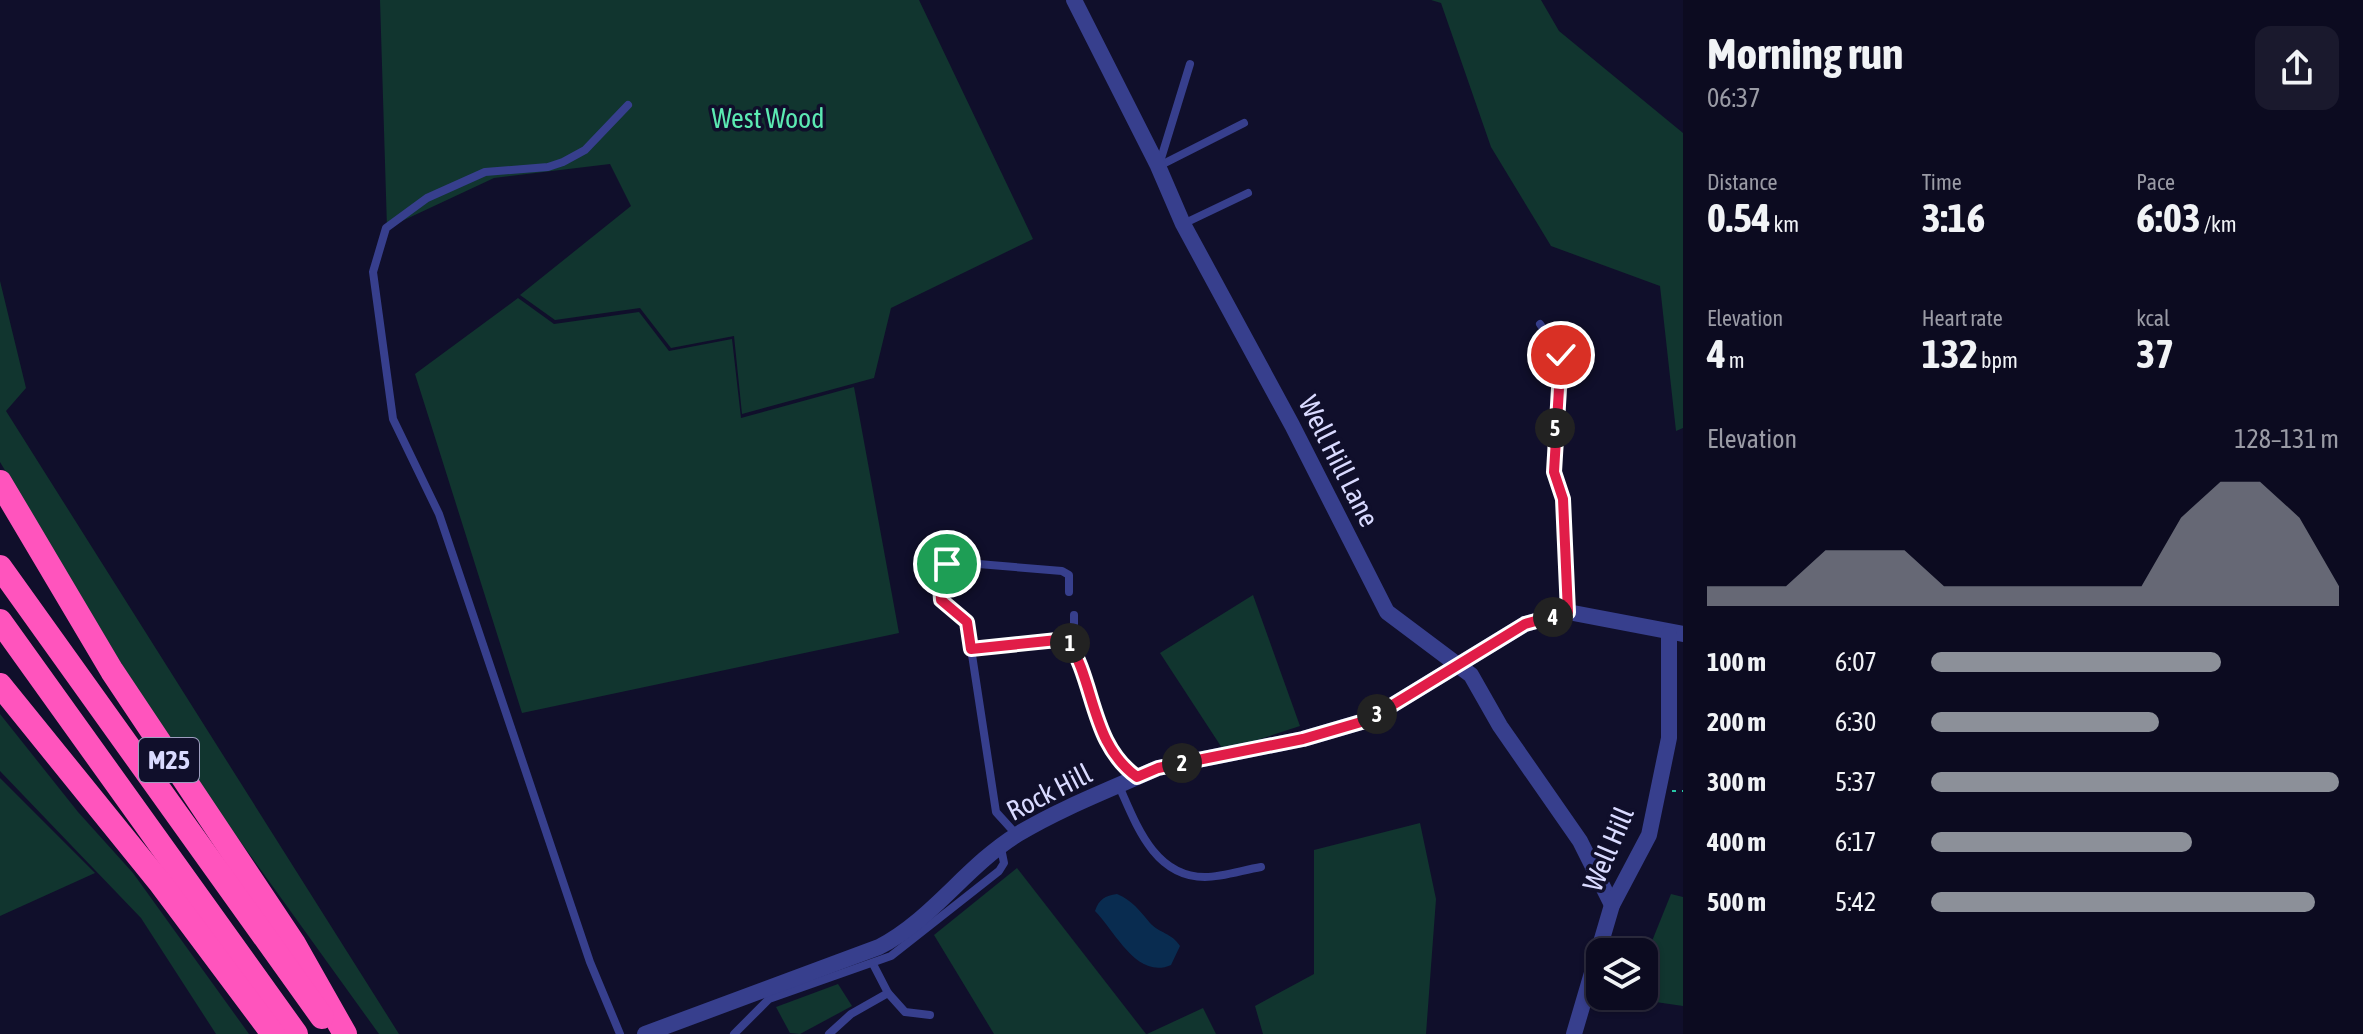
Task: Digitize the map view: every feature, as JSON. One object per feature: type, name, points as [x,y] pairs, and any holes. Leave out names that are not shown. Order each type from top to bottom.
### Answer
[{"type":"highway","name":"M25","points":[[0,482],[112,671],[294,944],[345,1034]]},
{"type":"highway","name":"M25","points":[[0,567],[334,1034]]},
{"type":"highway","name":"M25","points":[[0,621],[296,1034]]},
{"type":"highway","points":[[0,685],[161,884],[273,1034]]},
{"type":"street","name":"Well Hill Lane","points":[[1074,0],[1158,166],[1183,224],[1299,438],[1387,612],[1471,675],[1500,726],[1580,841],[1612,905]]},
{"type":"street","name":"Rock Hill","points":[[645,1034],[898,938],[1017,835],[1119,785],[1158,768],[1303,739],[1368,720],[1525,624],[1568,612],[1676,634]]},
{"type":"street","name":"Well Hill","points":[[1574,1034],[1612,905],[1649,835],[1669,738],[1676,634]]},
{"type":"lane","points":[[1158,166],[1168,145],[1190,64]]},
{"type":"lane","points":[[620,1034],[590,962],[439,514],[393,419],[373,272],[386,228],[427,198],[485,172],[548,167],[563,162],[585,150],[628,105]]},
{"type":"lane","points":[[1158,166],[1244,123]]},
{"type":"lane","points":[[1183,224],[1248,193]]},
{"type":"lane","points":[[1540,324],[1561,355],[1554,472],[1563,499],[1568,612]]},
{"type":"lane","points":[[1017,835],[996,812],[967,622],[941,600],[940,584],[947,564],[1062,571],[1069,575],[1069,592]]},
{"type":"lane","points":[[1067,639],[1074,627],[1074,615]]},
{"type":"lane","points":[[971,649],[1067,639]]},
{"type":"lane","points":[[1067,639],[1078,658],[1090,704],[1113,755],[1137,777]]},
{"type":"lane","points":[[1119,785],[1148,845],[1175,870],[1205,877],[1261,867]]},
{"type":"lane","points":[[734,1034],[769,999],[845,970],[873,964],[905,947],[999,871],[1004,863],[1001,848]]},
{"type":"lane","points":[[873,964],[888,993],[905,1012],[930,1015]]},
{"type":"lane","points":[[829,1034],[851,1014],[888,993]]},
{"type":"green space","name":"West Wood","points":[[380,0],[919,0],[1033,239],[891,308],[874,378],[742,414],[734,336],[671,348],[640,308],[555,320],[520,295],[631,206],[610,164],[494,178],[387,228]]},
{"type":"green space","points":[[1431,0],[1541,0],[1559,31],[1683,133],[1683,428],[1676,431],[1660,286],[1551,246],[1491,147],[1441,3]]},
{"type":"green space","points":[[0,281],[26,388],[6,411],[399,1034],[379,1034],[168,741],[0,462]]},
{"type":"green space","points":[[518,298],[554,324],[639,312],[669,351],[732,339],[741,418],[854,387],[899,633],[522,713],[415,374]]},
{"type":"green space","points":[[1253,595],[1300,726],[1224,751],[1160,653]]},
{"type":"green space","points":[[0,714],[78,812],[133,873],[249,1034],[216,1034],[141,918],[0,771]]},
{"type":"green space","points":[[0,778],[95,873],[0,916]]},
{"type":"green space","points":[[1420,823],[1436,899],[1426,1034],[1263,1034],[1255,1006],[1314,974],[1314,850]]},
{"type":"green space","points":[[1017,868],[1146,1034],[994,1034],[934,935]]},
{"type":"green space","points":[[1671,894],[1683,897],[1683,1006],[1658,1002],[1658,938],[1653,938]]},
{"type":"green space","points":[[838,984],[852,1006],[800,1034],[790,1033],[776,1007]]},
{"type":"green space","points":[[1203,1008],[1216,1034],[1147,1034]]},
{"type":"water","points":[[1117,894],[1177,942],[1180,946],[1171,965],[1159,968],[1137,960],[1095,911],[1103,899]]},
{"type":"route","points":[[947,564],[940,584],[941,600],[948,608],[961,613],[967,622],[971,649],[1067,639],[1078,658],[1090,704],[1113,755],[1137,777],[1158,768],[1303,739],[1368,720],[1525,624],[1568,612],[1563,499],[1554,472],[1561,355]]}]
